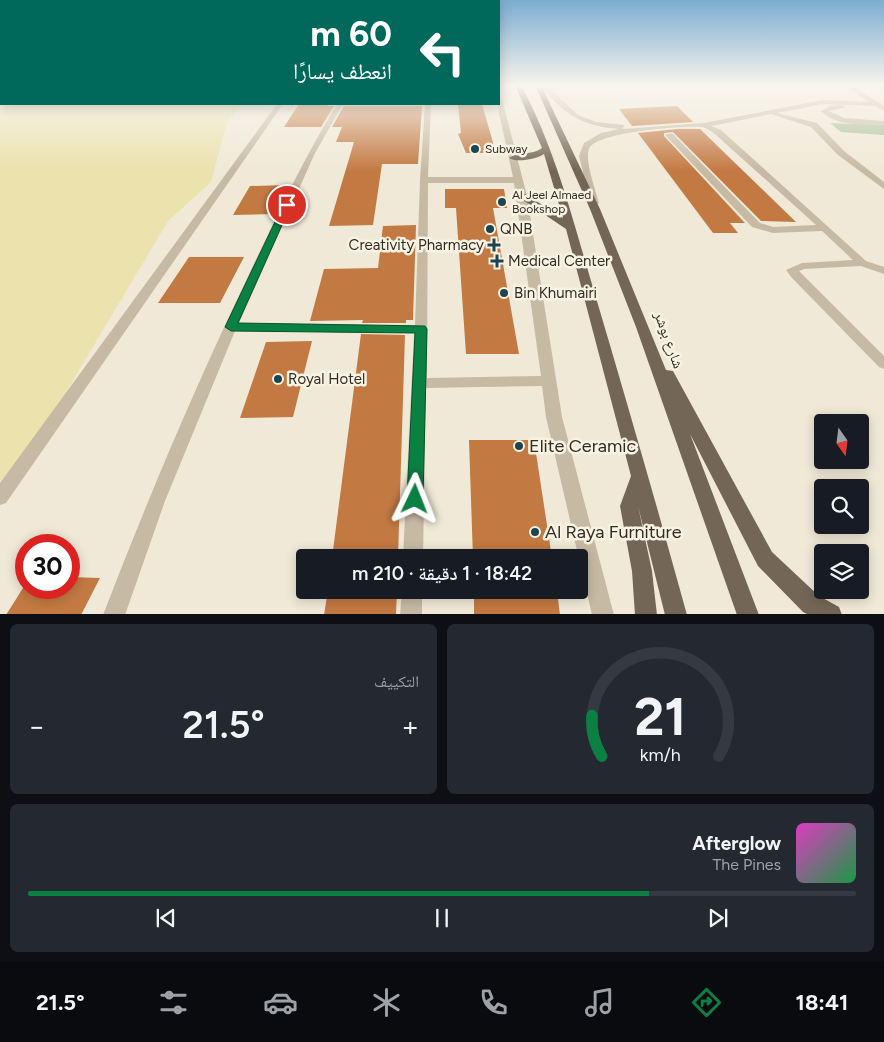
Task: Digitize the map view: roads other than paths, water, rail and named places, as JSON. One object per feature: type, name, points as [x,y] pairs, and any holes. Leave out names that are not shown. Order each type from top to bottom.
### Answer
[{"type":"main road","points":[[530,114],[545,149],[570,227],[640,474],[676,614]]},
{"type":"main road","name":"شارع بوشر","points":[[551,114],[595,208],[643,327],[748,614]]},
{"type":"main road","points":[[513,158],[537,155],[545,149]]},
{"type":"main road","points":[[522,196],[570,227]]},
{"type":"main road","points":[[643,327],[738,511],[765,559],[811,604],[831,614]]},
{"type":"main road","points":[[640,474],[629,506],[642,571],[646,614]]},
{"type":"street","points":[[0,497],[273,114]]},
{"type":"street","points":[[114,614],[156,502],[231,327],[311,153],[334,114]]},
{"type":"street","points":[[413,549],[427,114]]},
{"type":"street","points":[[502,114],[516,180],[522,196],[554,417],[602,614]]},
{"type":"street","points":[[569,114],[584,121],[613,126],[656,128]]},
{"type":"street","points":[[595,208],[583,156],[587,145],[595,139],[612,133],[704,125],[765,114]]},
{"type":"street","points":[[771,114],[814,125],[841,154],[884,186]]},
{"type":"street","points":[[826,114],[829,117],[838,120],[884,123]]},
{"type":"street","points":[[876,114],[884,114]]},
{"type":"street","points":[[704,125],[718,132],[826,228],[862,264]]},
{"type":"street","points":[[669,135],[756,225],[773,230],[826,228]]},
{"type":"street","points":[[424,180],[516,180]]},
{"type":"street","points":[[884,271],[862,264],[802,266],[792,270],[884,364]]},
{"type":"street","points":[[231,327],[421,329]]},
{"type":"street","points":[[419,383],[548,381]]},
{"type":"street","points":[[411,614],[412,599]]},
{"type":"place","name":"Subway","points":[[475,149]]},
{"type":"place","name":"Al Jeel Almaed Bookshop","points":[[502,202]]},
{"type":"place","name":"QNB","points":[[490,229]]},
{"type":"place","name":"Creativity Pharmacy","points":[[494,245]]},
{"type":"place","name":"Medical Center","points":[[497,261]]},
{"type":"place","name":"Bin Khumairi","points":[[504,293]]},
{"type":"place","name":"Royal Hotel","points":[[278,379]]},
{"type":"place","name":"Elite Ceramic","points":[[519,446]]},
{"type":"place","name":"Al Raya Furniture","points":[[535,532]]}]
